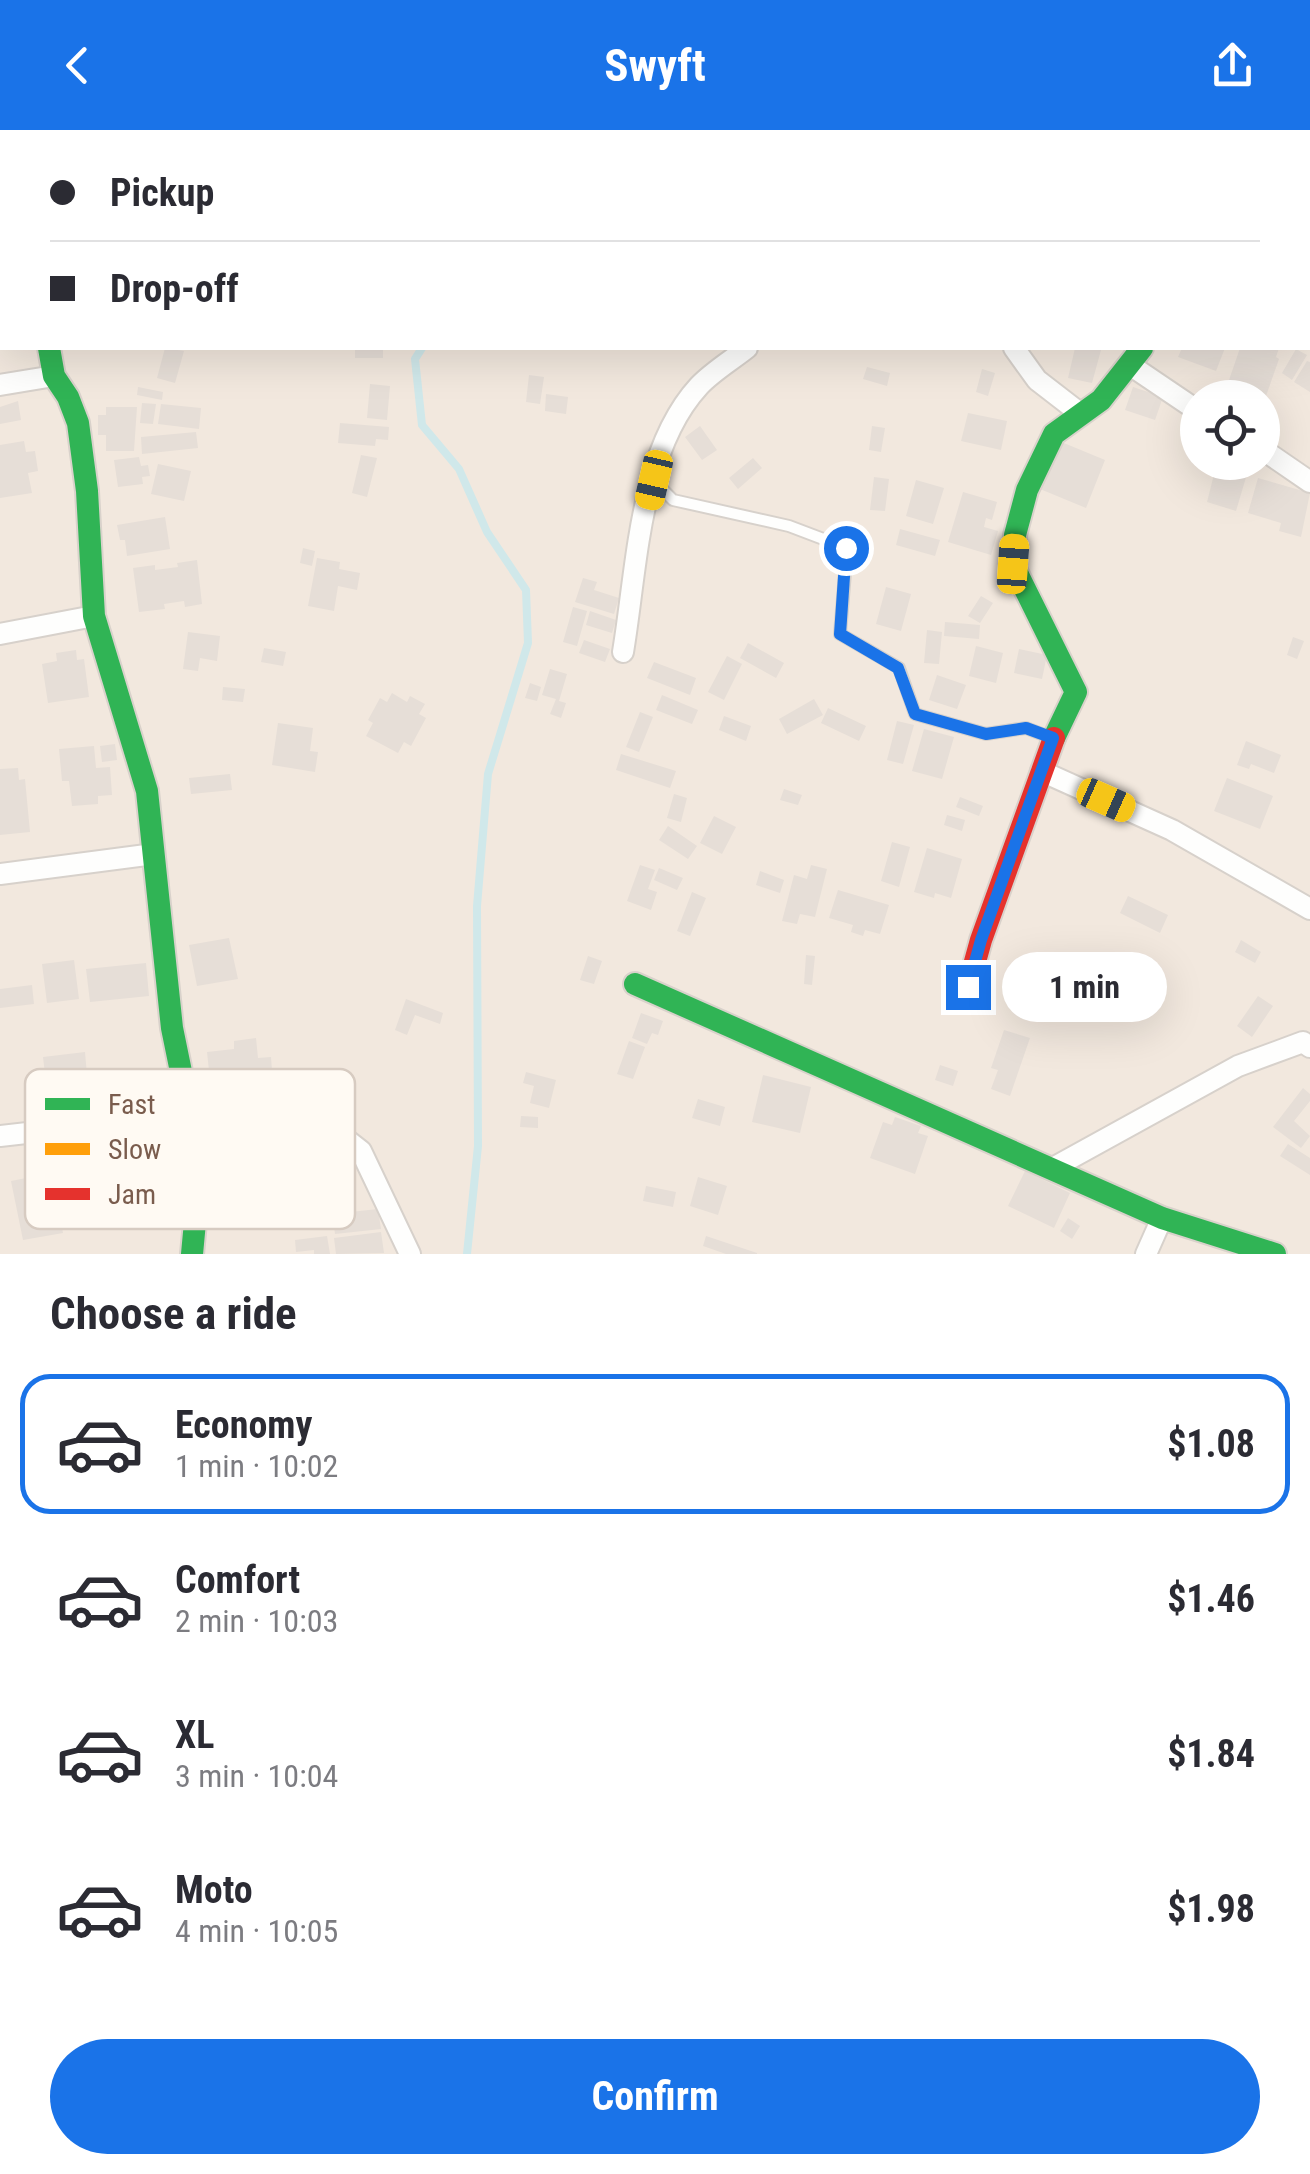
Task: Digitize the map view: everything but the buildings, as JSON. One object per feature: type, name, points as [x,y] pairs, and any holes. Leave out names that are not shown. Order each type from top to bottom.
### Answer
[{"type":"street","points":[[49,350],[54,376],[78,423],[87,491],[94,616],[147,791],[180,1069]]},
{"type":"street","points":[[623,652],[634,561],[666,438],[698,387],[744,350]]},
{"type":"street","points":[[1015,350],[1037,380],[1081,414]]},
{"type":"street","points":[[968,987],[1053,738],[1076,692],[1013,564],[1015,535],[1027,490],[1054,434],[1100,400],[1136,356],[1180,395]]},
{"type":"street","points":[[0,385],[54,376]]},
{"type":"street","points":[[1280,461],[1310,482]]},
{"type":"street","points":[[0,634],[94,616]]},
{"type":"street","points":[[1041,771],[1172,830],[1310,909]]},
{"type":"street","points":[[0,874],[154,854]]},
{"type":"street","points":[[635,984],[1162,1218],[1275,1254]]},
{"type":"street","points":[[1051,1169],[1238,1066],[1303,1042],[1310,1047]]},
{"type":"street","points":[[0,1136],[25,1133]]},
{"type":"street","points":[[355,1146],[361,1151],[410,1254]]},
{"type":"street","points":[[1146,1254],[1162,1218]]},
{"type":"street","points":[[192,1254],[194,1229]]},
{"type":"lane","points":[[654,480],[673,500],[789,526],[846,548],[840,634],[898,668],[915,714],[986,734],[1026,728],[1053,738]]},
{"type":"shaded area","points":[[0,350],[1310,350],[1310,1254],[0,1254]]},
{"type":"waterway","points":[[421,350],[415,359],[422,425],[459,469],[487,532],[526,590],[528,643],[488,774],[477,906],[478,1146],[467,1254]]},
{"type":"traffic: fast","points":[[49,350],[54,376],[78,423],[87,491],[94,616],[147,791],[172,1028],[180,1069]]},
{"type":"traffic: fast","points":[[1054,738],[1076,692],[1013,565],[1015,535],[1027,490],[1054,434],[1101,400],[1140,350]]},
{"type":"traffic: fast","points":[[635,984],[1162,1218],[1275,1254]]},
{"type":"traffic: fast","points":[[192,1254],[194,1229]]},
{"type":"traffic: jam","points":[[968,987],[981,940],[1054,738]]},
{"type":"route","points":[[846,548],[840,634],[898,668],[915,714],[986,734],[1026,728],[1053,738],[1008,860],[968,987]]}]
